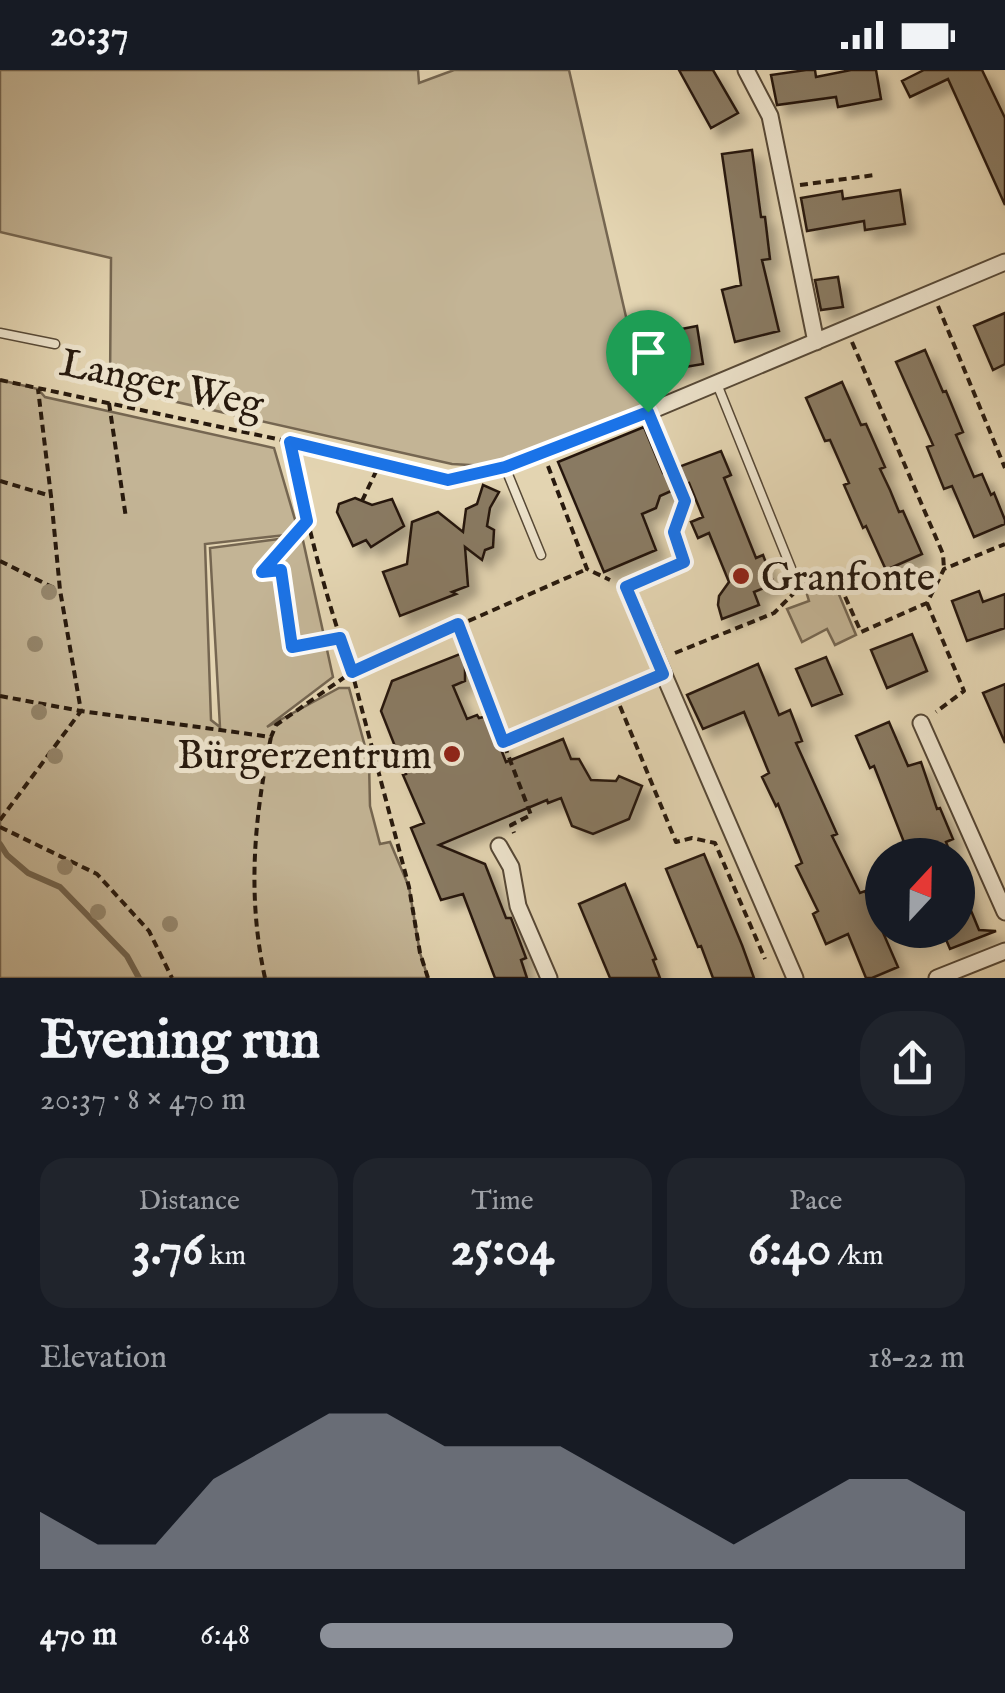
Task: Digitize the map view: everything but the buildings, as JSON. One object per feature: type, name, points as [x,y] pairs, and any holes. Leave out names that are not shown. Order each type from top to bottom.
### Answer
[{"type":"street","points":[[746,70],[770,116],[816,342]]},
{"type":"street","points":[[648,412],[1005,262]]},
{"type":"street","points":[[626,587],[796,978]]},
{"type":"street","points":[[922,723],[1005,912]]},
{"type":"street","points":[[499,846],[511,867],[518,906],[550,978]]},
{"type":"street","points":[[937,978],[1005,951]]},
{"type":"lane","name":"Langer Weg","points":[[0,333],[55,344]]},
{"type":"lane","points":[[717,384],[792,568]]},
{"type":"lane","points":[[541,555],[505,467],[648,412]]},
{"type":"path","points":[[786,187],[875,175]]},
{"type":"path","points":[[932,292],[1005,468]]},
{"type":"path","points":[[503,742],[615,694],[660,667],[774,613],[801,586],[834,572],[861,632],[926,604],[944,569],[943,554],[846,329]]},
{"type":"path","name":"Langer Weg","points":[[0,380],[448,480],[505,467]]},
{"type":"path","points":[[38,389],[60,590],[81,711],[0,824],[97,874],[148,932],[172,978]]},
{"type":"path","points":[[109,403],[126,518]]},
{"type":"path","points":[[543,452],[588,569],[626,587],[684,562],[674,532],[685,501],[648,412]]},
{"type":"path","points":[[290,442],[307,521],[409,887],[428,978]]},
{"type":"path","points":[[362,501],[380,463]]},
{"type":"path","points":[[0,481],[51,496]]},
{"type":"path","points":[[307,521],[262,572],[281,570],[292,647],[340,638]]},
{"type":"path","points":[[944,569],[1005,544]]},
{"type":"path","points":[[0,561],[60,590]]},
{"type":"path","points":[[264,978],[258,948],[254,851],[258,804],[276,725],[352,672],[588,569]]},
{"type":"path","points":[[922,723],[964,690],[926,604]]},
{"type":"path","points":[[458,624],[530,815]]},
{"type":"path","points":[[615,694],[676,842],[692,838],[715,843],[766,961]]},
{"type":"path","points":[[0,696],[81,711],[271,736]]},
{"type":"shaded area","points":[[0,70],[418,70],[419,83],[454,70],[569,70],[648,412],[505,467],[452,464],[110,387],[111,258],[0,232]]},
{"type":"shaded area","points":[[0,380],[38,389],[45,397],[274,448],[296,523],[286,535],[205,544],[211,720],[220,727],[210,548],[302,536],[333,677],[267,727],[339,688],[349,688],[369,761],[370,806],[380,844],[390,842],[409,887],[428,978],[0,978]]},
{"type":"shaded area","points":[[832,578],[856,635],[835,645],[827,629],[802,642],[787,609],[809,601],[805,588]]},
{"type":"waterway","points":[[0,844],[28,873],[60,887],[127,956],[139,978]]},
{"type":"place","name":"Granfonte","points":[[741,576]]},
{"type":"place","name":"Bürgerzentrum","points":[[452,754]]},
{"type":"route","points":[[648,412],[685,501],[674,532],[684,562],[626,587],[663,674],[503,742],[458,624],[352,672],[340,638],[292,647],[281,570],[262,572],[307,521],[290,442],[448,480],[505,467],[648,412]]}]
